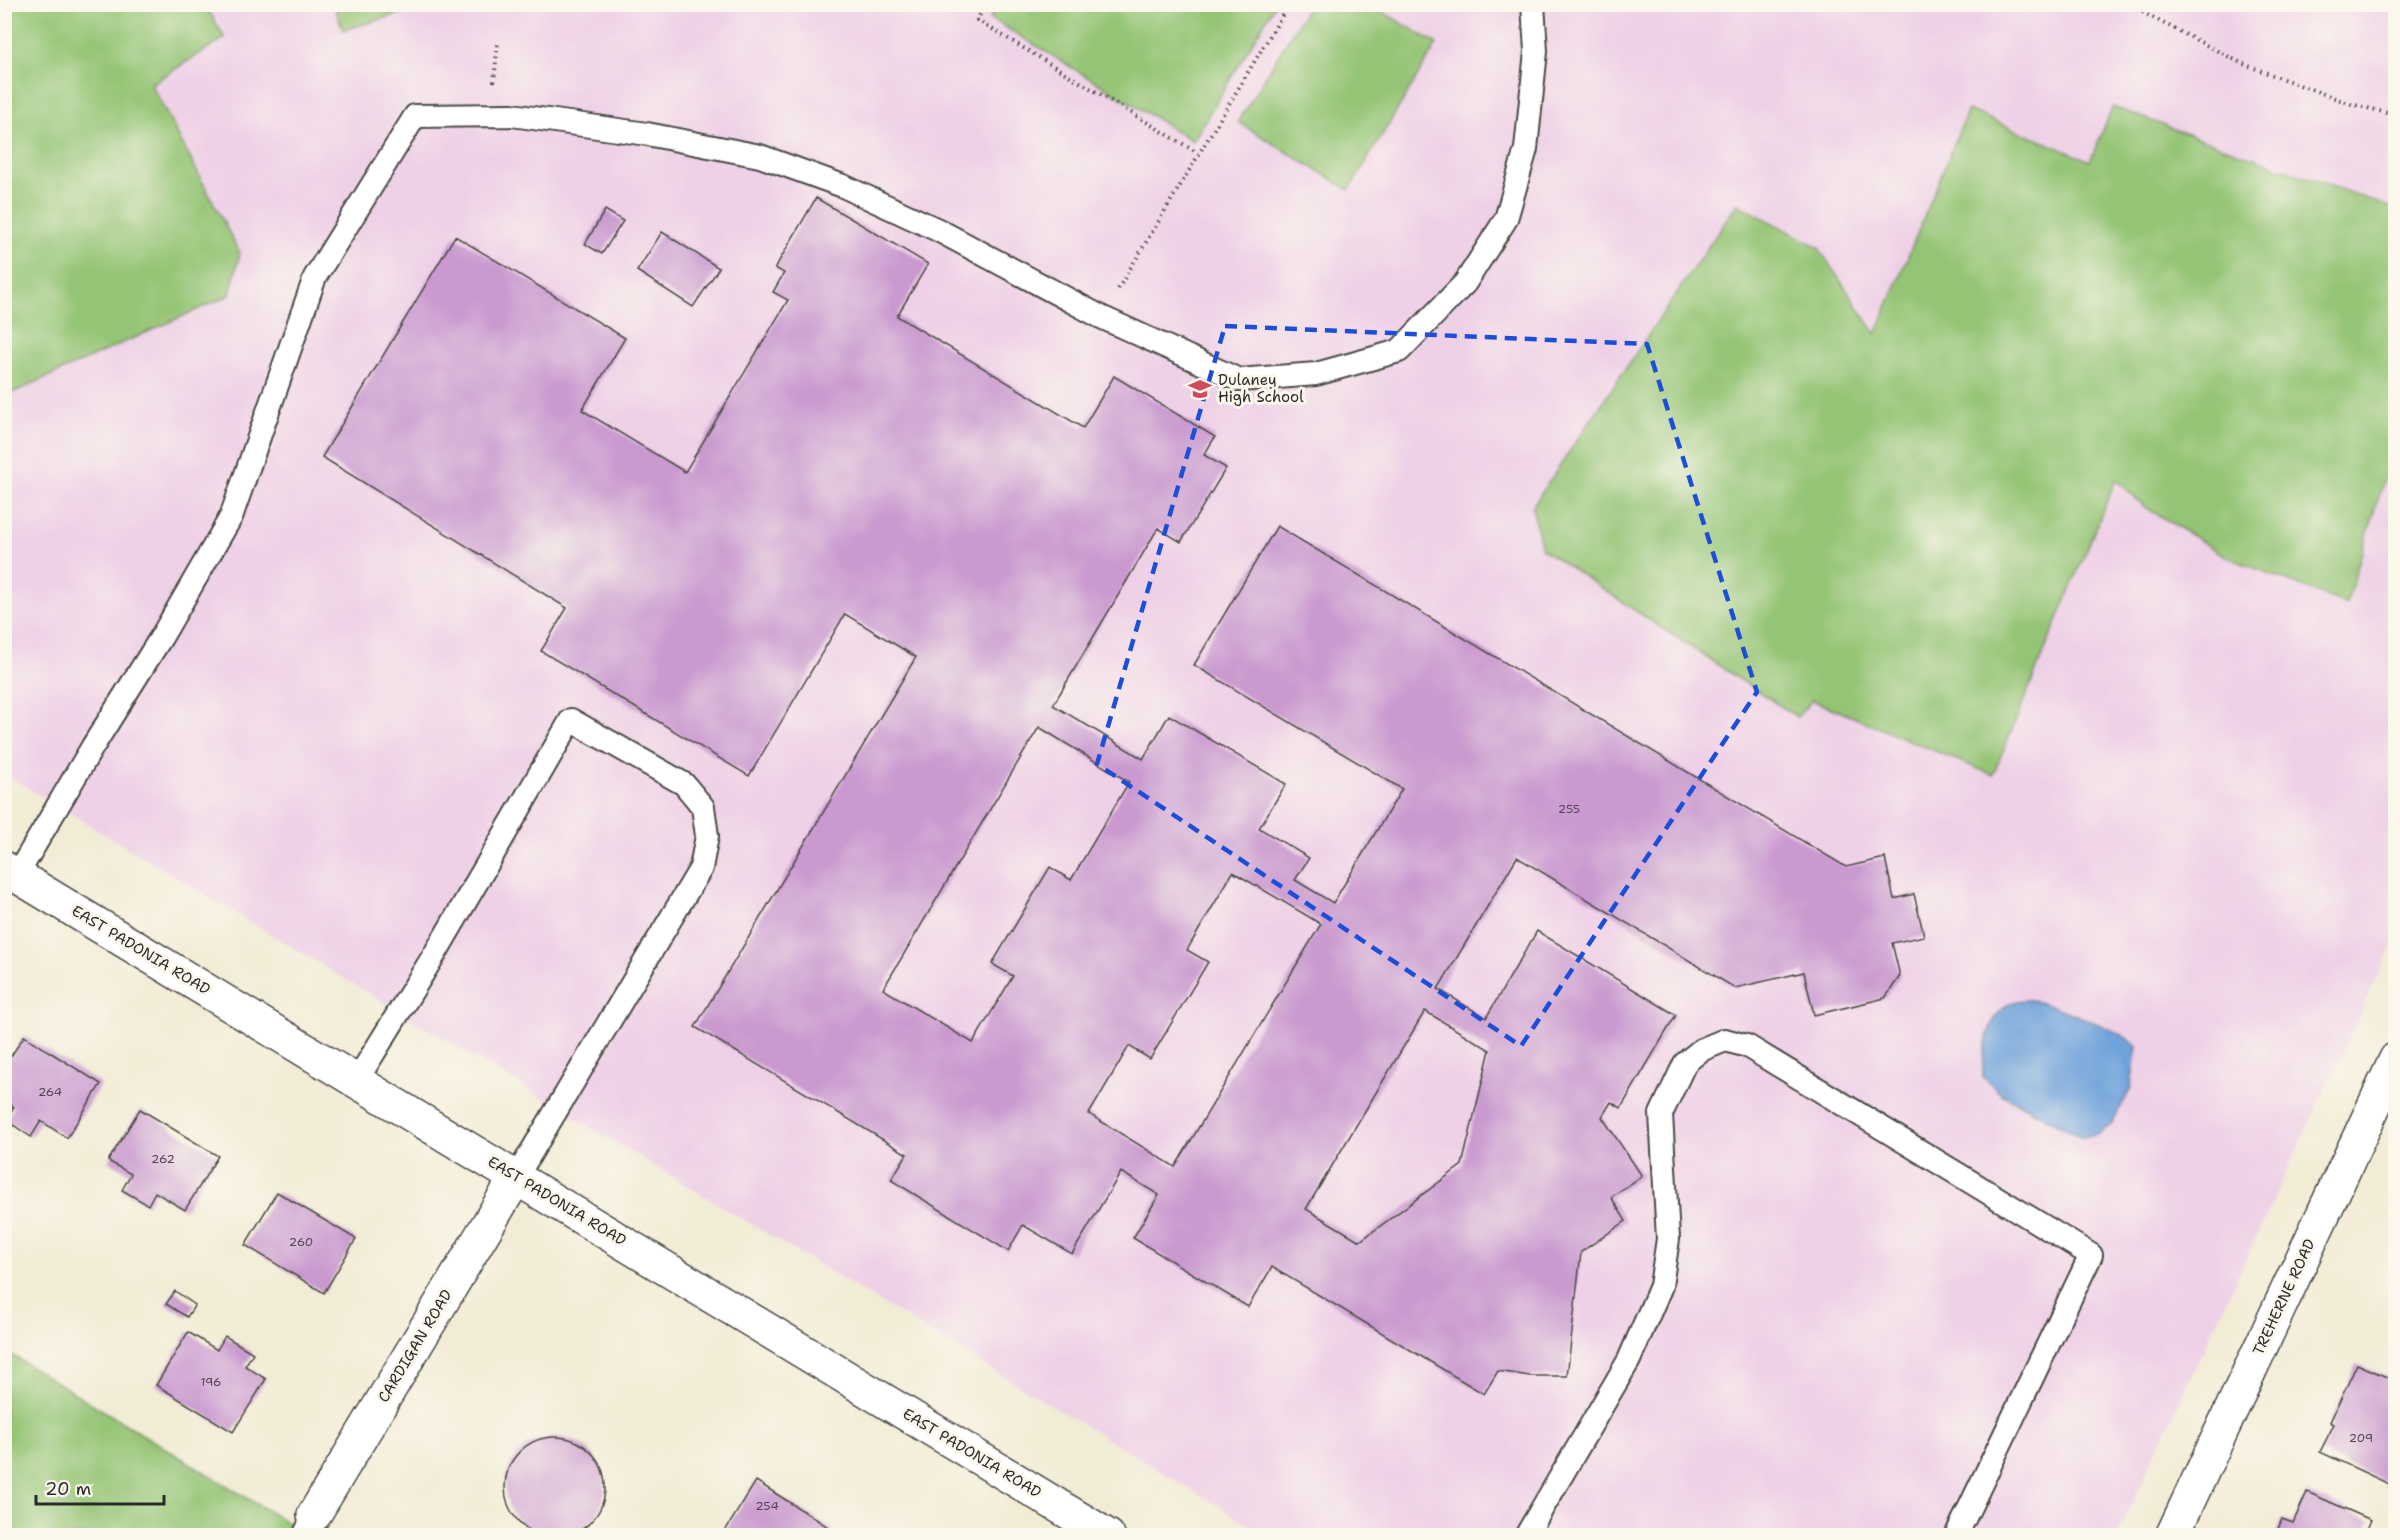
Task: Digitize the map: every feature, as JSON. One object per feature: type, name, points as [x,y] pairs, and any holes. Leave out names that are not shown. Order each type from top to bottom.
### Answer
[{"type":"street","name":"EAST PADONIA ROAD","points":[[11,871],[1108,1536]]},
{"type":"street","name":"TREHERNE ROAD","points":[[2172,1536],[2396,1059]]},
{"type":"street","name":"CARDIGAN ROAD","points":[[309,1525],[517,1176]]},
{"type":"lane","points":[[11,871],[162,636],[231,517],[315,277],[415,116],[512,115],[647,134],[760,156],[843,186],[938,230],[1101,318],[1239,380],[1316,374],[1399,351],[1465,283],[1506,219],[1526,149],[1536,51],[1533,4]]},
{"type":"lane","points":[[357,1080],[436,952],[571,720],[684,784],[703,807],[707,836],[701,868],[517,1176]]},
{"type":"lane","points":[[1527,1536],[1629,1360],[1661,1286],[1668,1239],[1660,1114],[1685,1063],[1701,1050],[1725,1040],[1747,1046],[2091,1255],[1956,1536]]},
{"type":"path","points":[[986,4],[977,21],[1198,153]]},
{"type":"path","points":[[1101,318],[1289,4]]},
{"type":"path","points":[[2126,4],[2244,64],[2351,104],[2396,116]]},
{"type":"path","points":[[491,115],[498,40]]},
{"type":"highlighted area","points":[[1225,326],[1647,344],[1757,692],[1521,1046],[1097,764]]},
{"type":"shaded area","name":"Dulaney High School","points":[[4,5],[2395,5],[2395,939],[2117,1535],[1266,1535],[5,774]]},
{"type":"green space","points":[[334,4],[430,5],[343,30]]},
{"type":"green space","points":[[4,5],[205,5],[225,38],[151,84],[240,253],[230,295],[5,396]]},
{"type":"green space","points":[[998,5],[1275,5],[1193,141],[990,18]]},
{"type":"green space","points":[[1309,5],[1371,5],[1437,44],[1349,190],[1238,122]]},
{"type":"green space","points":[[2113,107],[2395,209],[2395,444],[2346,604],[2227,557],[2145,507],[2116,479],[1993,775],[1812,700],[1797,717],[1542,549],[1532,507],[1737,204],[1818,247],[1876,334],[1968,110],[2090,161]]},
{"type":"green space","points":[[5,1351],[308,1535],[5,1535]]},
{"type":"water","points":[[2030,1000],[2104,1027],[2131,1041],[2137,1047],[2130,1090],[2112,1123],[2097,1135],[2082,1137],[2001,1094],[1983,1077],[1985,1046],[1996,1016],[2013,1002]]},
{"type":"building","name":"Dulaney High School","points":[[816,198],[928,264],[897,316],[1083,428],[1114,376],[1215,437],[1204,455],[1226,468],[1181,542],[1158,528],[1053,705],[1143,759],[1169,715],[1286,784],[1259,828],[1309,858],[1295,880],[1333,903],[1402,789],[1194,665],[1277,526],[1846,867],[1885,858],[1894,899],[1914,894],[1924,936],[1892,943],[1900,976],[1885,998],[1814,1015],[1804,972],[1735,988],[1517,857],[1438,989],[1486,1018],[1537,931],[1676,1015],[1621,1108],[1611,1102],[1602,1117],[1642,1176],[1611,1197],[1626,1221],[1581,1252],[1567,1376],[1530,1376],[1498,1371],[1484,1394],[1272,1267],[1248,1307],[1133,1238],[1159,1195],[1121,1172],[1072,1254],[1023,1225],[1008,1251],[891,1180],[907,1154],[695,1027],[916,657],[845,614],[749,776],[541,651],[567,608],[322,457],[455,236],[625,338],[582,410],[685,472],[788,300],[773,292],[784,273],[775,268]],"holes":[[[1039,727],[1129,782],[1071,880],[1050,867],[992,964],[1013,976],[973,1043],[883,989]],[[1233,872],[1321,924],[1175,1167],[1089,1114],[1129,1046],[1150,1059],[1208,962],[1187,950]],[[1425,1011],[1490,1050],[1462,1165],[1360,1241],[1306,1209]]]},
{"type":"building","points":[[605,210],[623,221],[602,254],[585,244]]},
{"type":"building","points":[[662,232],[719,268],[693,307],[637,271]]},
{"type":"building","points":[[24,1036],[101,1084],[67,1138],[41,1121],[31,1137],[6,1120],[14,1107],[4,1101],[4,1067]]},
{"type":"building","points":[[140,1109],[218,1156],[185,1210],[155,1192],[148,1205],[122,1190],[131,1174],[108,1161]]},
{"type":"building","points":[[277,1192],[356,1239],[324,1293],[245,1245]]},
{"type":"building","points":[[175,1291],[195,1305],[187,1317],[166,1304]]},
{"type":"building","points":[[188,1332],[217,1350],[225,1336],[253,1353],[245,1366],[266,1379],[233,1432],[156,1385]]},
{"type":"building","points":[[2357,1364],[2396,1381],[2396,1471],[2389,1484],[2320,1452],[2334,1424],[2330,1422]]},
{"type":"building","points":[[555,1437],[574,1441],[591,1451],[601,1468],[605,1487],[601,1506],[591,1523],[574,1533],[555,1537],[536,1533],[519,1523],[509,1506],[505,1487],[509,1468],[519,1451],[536,1441]]},
{"type":"building","points":[[756,1481],[833,1530],[829,1536],[722,1536]]},
{"type":"building","points":[[2307,1492],[2371,1520],[2364,1536],[2275,1536],[2282,1519],[2293,1523]]},
{"type":"place","name":"Dulaney High School","points":[[1200,389]]}]
